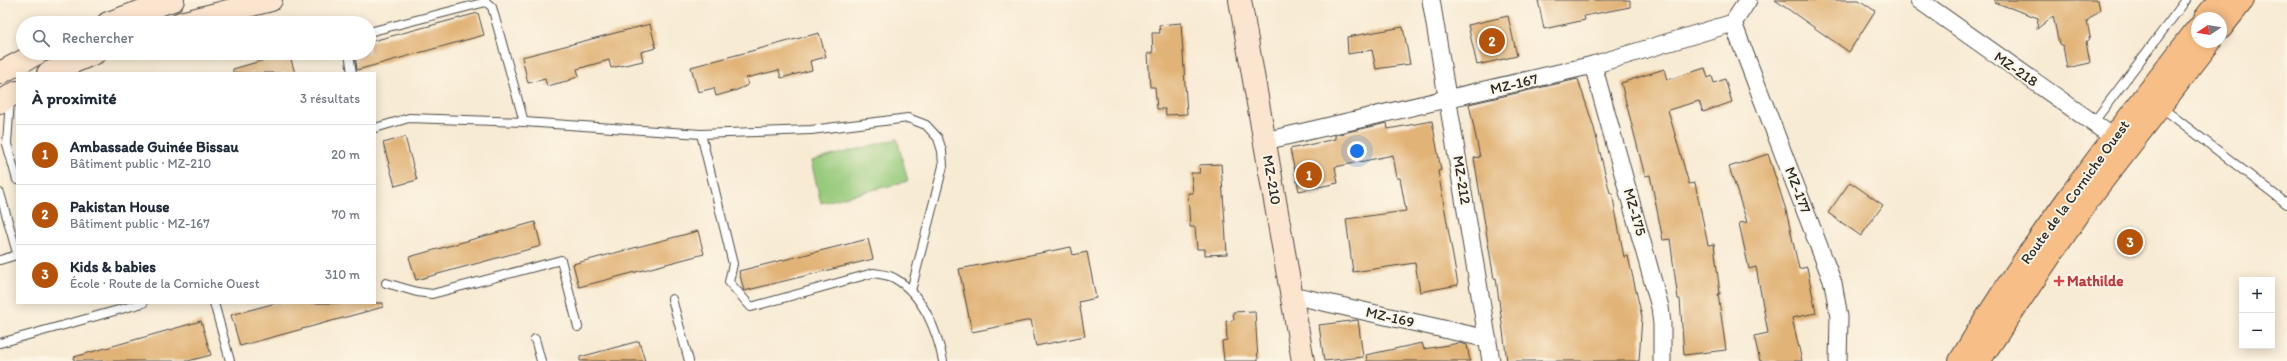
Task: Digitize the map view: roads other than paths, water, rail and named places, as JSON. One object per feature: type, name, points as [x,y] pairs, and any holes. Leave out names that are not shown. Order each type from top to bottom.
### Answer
[{"type":"highway","points":[[2210,12],[2219,0]]},
{"type":"highway","points":[[2227,20],[2243,0]]},
{"type":"highway","name":"Route de la Corniche Ouest","points":[[1960,361],[1991,309],[2113,137],[2191,37]]},
{"type":"highway","name":"Route de la Corniche Ouest","points":[[1979,361],[2076,217],[2205,48]]},
{"type":"street","points":[[128,16],[173,0]]},
{"type":"street","points":[[208,16],[271,0]]},
{"type":"street","name":"MZ-210","points":[[1240,0],[1304,361]]},
{"type":"street","name":"MZ-212","points":[[1431,0],[1491,361]]},
{"type":"street","points":[[1733,23],[1748,0]]},
{"type":"street","name":"MZ-218","points":[[1919,0],[2113,137]]},
{"type":"street","name":"MZ-167","points":[[1265,141],[1593,65],[1733,23]]},
{"type":"street","name":"MZ-177","points":[[1733,23],[1834,283],[1839,317],[1838,361]]},
{"type":"street","points":[[0,73],[25,60]]},
{"type":"street","points":[[50,72],[79,60]]},
{"type":"street","name":"MZ-175","points":[[1593,65],[1660,306],[1662,324],[1662,361]]},
{"type":"street","name":"MZ-169","points":[[1292,295],[1488,339]]},
{"type":"lane","points":[[2093,123],[2185,0]]},
{"type":"lane","points":[[376,30],[486,2],[492,7],[524,122]]},
{"type":"lane","points":[[351,60],[352,72]]},
{"type":"lane","points":[[9,97],[6,126],[7,144],[16,176]]},
{"type":"lane","points":[[2161,106],[2287,204]]},
{"type":"lane","points":[[376,128],[409,118],[524,122],[701,134],[811,130],[908,118],[926,124],[938,138],[942,151],[943,166],[911,291]]},
{"type":"lane","points":[[701,134],[733,264],[729,282],[751,306],[873,273],[894,277],[911,291],[927,314],[943,361]]},
{"type":"lane","points":[[0,193],[16,250]]},
{"type":"lane","points":[[0,260],[16,254]]},
{"type":"lane","points":[[386,283],[417,292],[432,294],[561,260],[578,326]]},
{"type":"lane","points":[[672,299],[689,361]]},
{"type":"lane","points":[[0,343],[139,304]]},
{"type":"lane","points":[[214,304],[230,361]]},
{"type":"lane","points":[[535,339],[541,361]]},
{"type":"place","name":"Pakistan House","points":[[1492,41]]},
{"type":"place","name":"Ambassade Guinée Bissau","points":[[1309,175]]},
{"type":"place","name":"Kids & babies","points":[[2130,242]]},
{"type":"place","name":"Mathilde","points":[[2059,281]]}]
